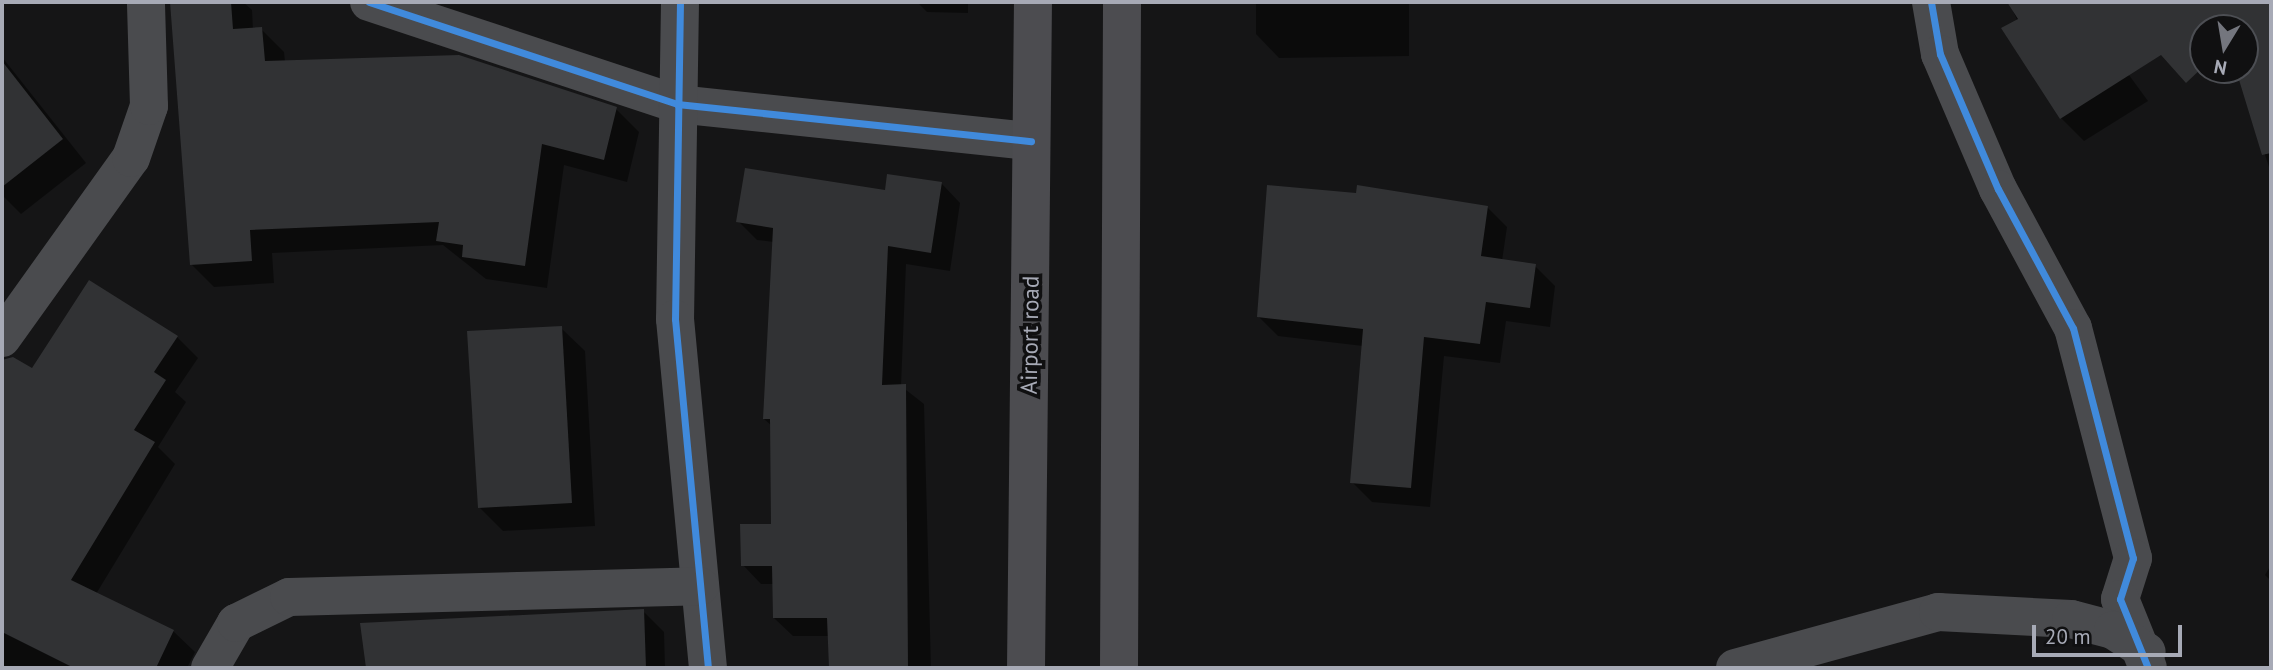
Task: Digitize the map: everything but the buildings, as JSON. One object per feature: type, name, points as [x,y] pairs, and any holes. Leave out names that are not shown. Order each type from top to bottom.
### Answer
[{"type":"main road","name":"Airport road","points":[[1026,668],[1033,2]]},
{"type":"main road","points":[[1119,668],[1122,2]]},
{"type":"street","points":[[2,338],[131,158],[149,106],[146,2]]},
{"type":"street","points":[[369,2],[677,104],[1031,141]]},
{"type":"street","points":[[680,2],[675,319],[708,668]]},
{"type":"street","points":[[1931,2],[1940,54],[1993,177],[2073,328],[2133,558],[2120,599],[2148,660]]},
{"type":"street","points":[[210,668],[236,623],[289,597],[700,586]]},
{"type":"street","points":[[1735,668],[1938,612],[2071,620],[2113,630],[2148,660]]},
{"type":"cycle path","points":[[369,2],[677,104],[1031,141]]},
{"type":"cycle path","points":[[680,2],[675,319],[708,668]]},
{"type":"cycle path","points":[[1931,2],[1940,54],[1998,189],[2073,328],[2133,558],[2120,599],[2148,668]]}]
